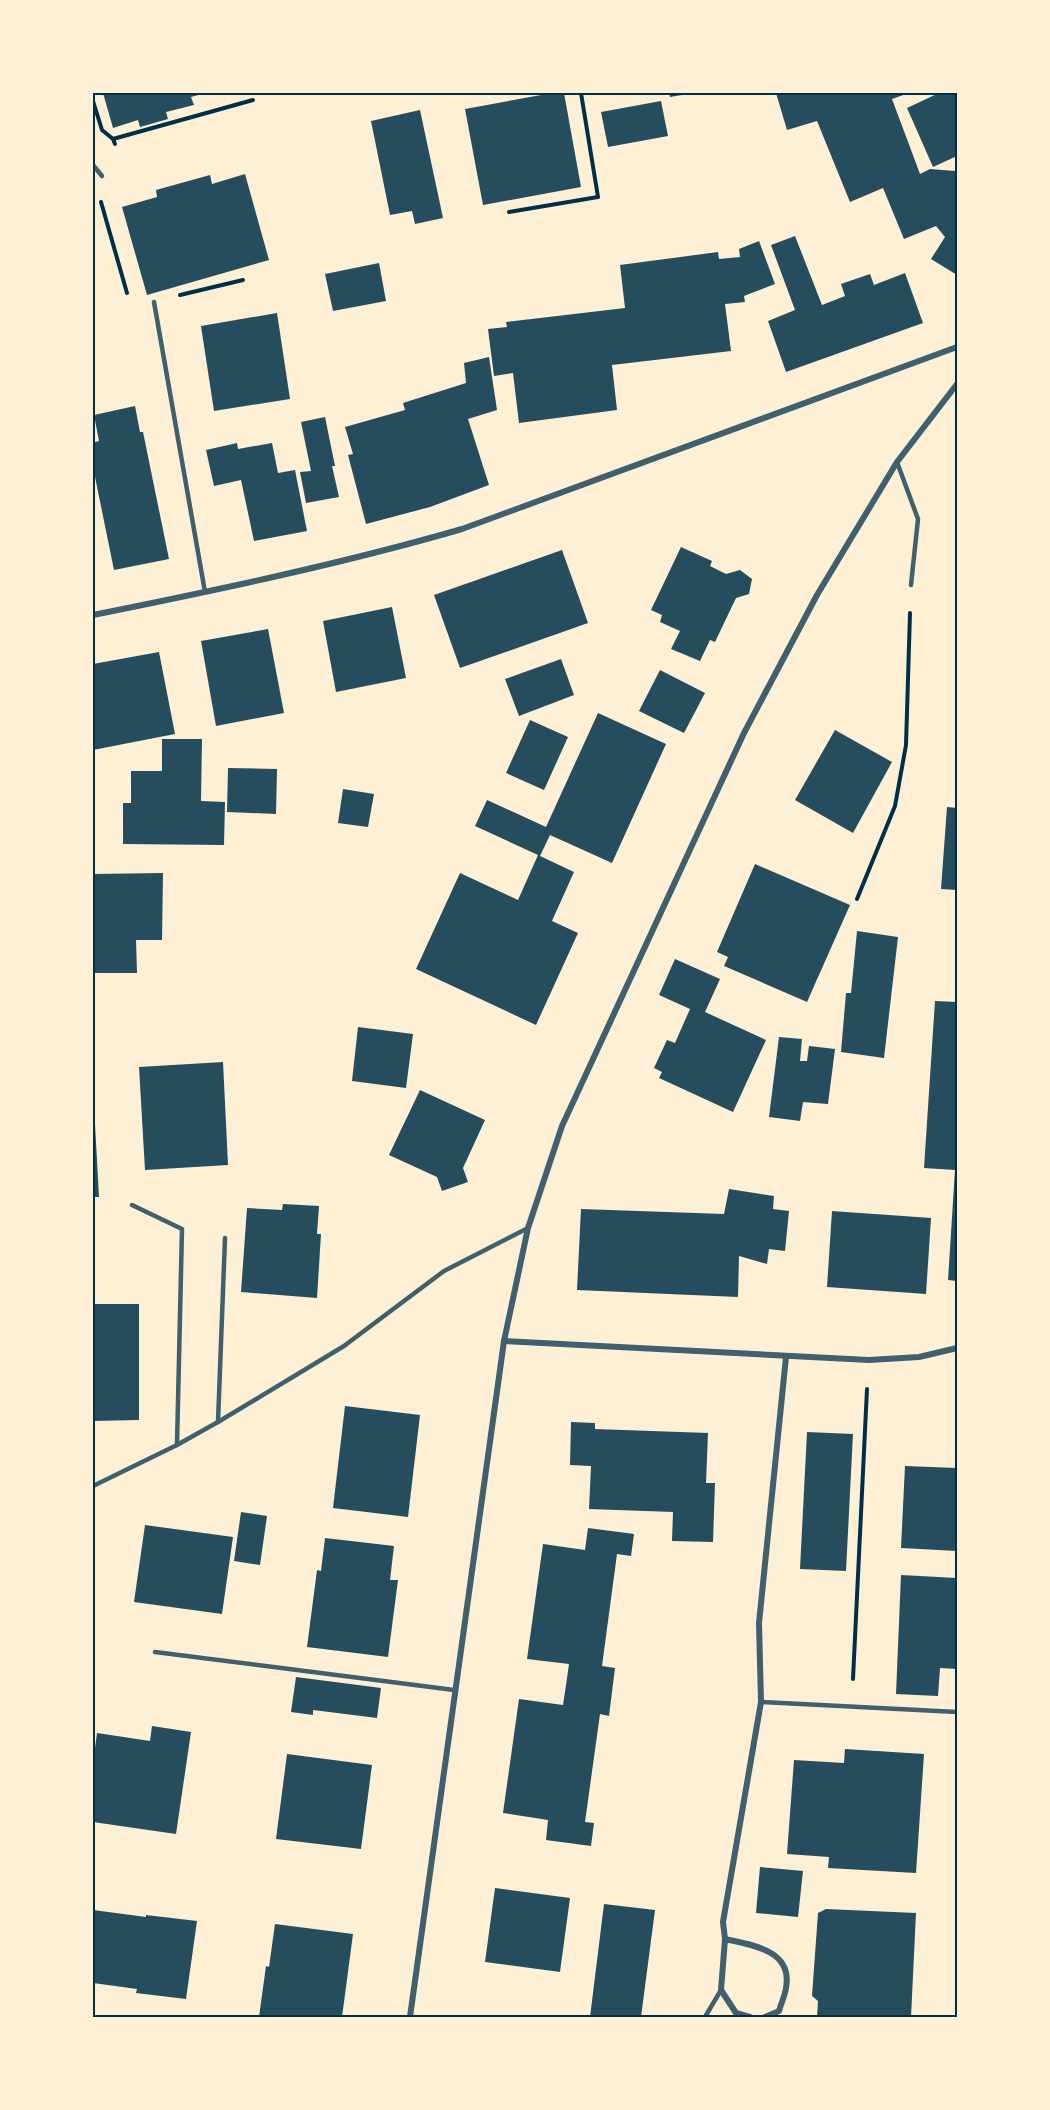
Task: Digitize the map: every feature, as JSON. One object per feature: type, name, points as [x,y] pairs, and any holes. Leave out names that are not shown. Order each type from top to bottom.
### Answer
[{"type":"street","points":[[93,615],[382,552],[462,529],[957,347]]},
{"type":"street","points":[[410,2017],[504,1341],[528,1228],[562,1126],[744,733],[817,595],[897,462],[957,384]]},
{"type":"street","points":[[504,1341],[869,1360],[920,1357],[957,1348]]},
{"type":"street","points":[[750,2017],[736,2013],[721,1990],[725,1939],[723,1922],[761,1702],[759,1623],[786,1357]]},
{"type":"street","points":[[725,1939],[760,1946],[773,1953],[784,1965],[787,1986],[779,2011],[765,2017]]},
{"type":"lane","points":[[93,165],[102,176]]},
{"type":"lane","points":[[154,302],[205,592]]},
{"type":"lane","points":[[897,462],[918,519],[911,585]]},
{"type":"lane","points":[[132,1205],[182,1229],[177,1445]]},
{"type":"lane","points":[[93,1486],[218,1422],[344,1346],[444,1271],[528,1228]]},
{"type":"lane","points":[[218,1422],[225,1238]]},
{"type":"lane","points":[[155,1652],[454,1690]]},
{"type":"lane","points":[[761,1702],[957,1712]]},
{"type":"lane","points":[[705,2017],[721,1990]]},
{"type":"path","points":[[509,212],[598,197],[581,93]]},
{"type":"path","points":[[113,139],[253,100]]},
{"type":"path","points":[[93,101],[102,130],[113,139],[117,147]]},
{"type":"path","points":[[98,192],[129,299],[154,302],[243,280]]},
{"type":"path","points":[[857,899],[895,806],[906,745],[911,585]]},
{"type":"path","points":[[852,1706],[869,1360]]},
{"type":"building","points":[[103,93],[202,94],[191,97],[194,105],[166,112],[168,119],[140,127],[138,120],[113,128]]},
{"type":"building","points":[[552,93],[564,93],[581,187],[483,205],[465,109]]},
{"type":"building","points":[[669,93],[687,93],[688,94],[670,97]]},
{"type":"building","points":[[776,93],[909,93],[892,99],[920,174],[930,169],[955,171],[957,275],[931,259],[945,237],[936,226],[904,239],[883,188],[850,202],[817,121],[787,130]]},
{"type":"building","points":[[939,93],[957,93],[957,156],[933,167],[907,108]]},
{"type":"building","points":[[661,101],[668,136],[608,147],[601,112]]},
{"type":"building","points":[[420,110],[443,218],[415,224],[412,211],[390,215],[371,121]]},
{"type":"building","points":[[245,174],[269,260],[147,295],[122,207],[157,197],[156,190],[210,175],[212,184]]},
{"type":"building","points":[[795,236],[822,305],[845,296],[841,284],[870,274],[874,285],[905,273],[923,323],[786,372],[768,321],[795,310],[771,245]]},
{"type":"building","points":[[759,241],[775,284],[744,296],[745,302],[725,304],[731,351],[612,365],[617,410],[519,423],[513,373],[494,376],[488,329],[507,327],[506,322],[625,308],[620,265],[718,252],[719,259],[740,257],[739,249]]},
{"type":"building","points":[[379,263],[386,301],[333,311],[325,274]]},
{"type":"building","points":[[277,313],[290,399],[214,411],[201,326]]},
{"type":"building","points":[[489,357],[497,410],[468,419],[489,485],[430,507],[366,524],[348,455],[353,454],[345,427],[405,410],[403,403],[466,383],[464,363]]},
{"type":"building","points":[[135,406],[140,432],[143,432],[169,559],[114,570],[93,467],[93,435],[95,442],[99,441],[94,415]]},
{"type":"building","points":[[325,417],[339,497],[306,503],[300,472],[311,471],[301,422]]},
{"type":"building","points":[[237,443],[238,449],[272,443],[278,473],[295,470],[307,531],[254,541],[241,480],[214,486],[206,450]]},
{"type":"building","points":[[681,547],[712,561],[710,566],[726,574],[740,570],[752,579],[749,594],[736,598],[715,642],[710,640],[700,661],[671,649],[680,631],[660,622],[662,615],[651,610]]},
{"type":"building","points":[[562,550],[588,623],[460,668],[434,595]]},
{"type":"building","points":[[392,607],[406,678],[336,692],[323,621]]},
{"type":"building","points":[[268,629],[284,713],[216,726],[201,641]]},
{"type":"building","points":[[159,652],[175,734],[93,750],[93,664]]},
{"type":"building","points":[[561,659],[574,695],[519,716],[505,679]]},
{"type":"building","points":[[660,670],[705,693],[684,733],[639,711]]},
{"type":"building","points":[[598,713],[666,744],[612,863],[550,835],[540,856],[574,872],[552,921],[578,933],[536,1025],[416,969],[460,873],[518,900],[538,855],[475,826],[487,800],[546,827]]},
{"type":"building","points":[[530,720],[568,737],[544,790],[506,773]]},
{"type":"building","points":[[835,730],[892,762],[853,833],[795,800]]},
{"type":"building","points":[[162,739],[202,739],[201,801],[225,802],[224,845],[123,844],[123,803],[131,803],[131,771],[162,771]]},
{"type":"building","points":[[228,768],[277,769],[276,814],[227,812]]},
{"type":"building","points":[[343,789],[374,794],[368,827],[338,823]]},
{"type":"building","points":[[947,807],[957,808],[957,890],[941,889]]},
{"type":"building","points":[[755,864],[850,905],[807,1002],[724,966],[728,957],[717,952]]},
{"type":"building","points":[[163,873],[162,940],[136,940],[137,973],[93,973],[93,874]]},
{"type":"building","points":[[857,931],[898,937],[884,1058],[841,1052],[846,993],[851,993]]},
{"type":"building","points":[[675,959],[720,979],[705,1012],[766,1040],[733,1112],[659,1078],[662,1072],[654,1068],[667,1040],[675,1043],[690,1009],[659,995]]},
{"type":"building","points":[[935,1001],[957,1002],[957,1281],[948,1280],[955,1170],[924,1168]]},
{"type":"building","points":[[358,1027],[413,1034],[406,1088],[352,1081]]},
{"type":"building","points":[[779,1037],[802,1039],[800,1061],[807,1061],[809,1046],[835,1049],[828,1104],[803,1102],[800,1121],[769,1117]]},
{"type":"building","points":[[223,1062],[228,1165],[145,1170],[139,1067]]},
{"type":"building","points":[[420,1090],[485,1120],[463,1168],[468,1182],[442,1191],[437,1177],[389,1155]]},
{"type":"building","points":[[93,1124],[95,1124],[99,1197],[93,1197]]},
{"type":"building","points":[[729,1189],[774,1196],[773,1209],[789,1211],[785,1251],[769,1249],[767,1264],[739,1256],[738,1297],[577,1290],[581,1209],[724,1214]]},
{"type":"building","points":[[283,1204],[319,1206],[317,1234],[321,1234],[317,1298],[241,1292],[247,1208],[282,1210]]},
{"type":"building","points":[[832,1211],[931,1218],[926,1294],[827,1287]]},
{"type":"building","points":[[93,1304],[139,1304],[139,1420],[93,1421]]},
{"type":"building","points":[[345,1406],[420,1415],[408,1517],[333,1508]]},
{"type":"building","points":[[571,1422],[595,1423],[595,1429],[708,1433],[706,1483],[715,1483],[713,1542],[672,1541],[673,1512],[589,1509],[591,1466],[570,1465]]},
{"type":"building","points":[[807,1432],[853,1434],[846,1571],[800,1569]]},
{"type":"building","points":[[905,1466],[957,1468],[957,1551],[901,1548]]},
{"type":"building","points":[[241,1512],[267,1516],[260,1565],[234,1561]]},
{"type":"building","points":[[145,1525],[233,1537],[222,1614],[134,1602]]},
{"type":"building","points":[[588,1528],[634,1534],[631,1556],[617,1554],[602,1666],[615,1668],[609,1716],[600,1714],[585,1822],[594,1823],[591,1846],[546,1840],[548,1820],[503,1813],[519,1699],[563,1705],[566,1685],[569,1664],[527,1659],[543,1544],[585,1550]]},
{"type":"building","points":[[325,1538],[394,1546],[390,1580],[398,1580],[388,1657],[307,1647],[317,1570],[321,1571]]},
{"type":"building","points":[[901,1575],[957,1578],[957,1669],[940,1668],[938,1696],[896,1694]]},
{"type":"building","points":[[296,1677],[381,1688],[377,1718],[313,1710],[313,1715],[291,1712]]},
{"type":"building","points":[[152,1726],[191,1732],[176,1834],[93,1822],[93,1763],[97,1733],[150,1741]]},
{"type":"building","points":[[845,1749],[924,1754],[916,1873],[828,1868],[829,1857],[787,1854],[794,1760],[844,1763]]},
{"type":"building","points":[[287,1754],[372,1765],[361,1849],[276,1839]]},
{"type":"building","points":[[760,1867],[803,1871],[798,1917],[756,1913]]},
{"type":"building","points":[[495,1888],[570,1898],[560,1972],[485,1962]]},
{"type":"building","points":[[604,1904],[655,1910],[641,2017],[590,2017]]},
{"type":"building","points":[[826,1909],[916,1913],[911,2017],[817,2017],[818,2001],[812,1996],[818,1913]]},
{"type":"building","points":[[93,1910],[197,1921],[186,1999],[136,1993],[137,1989],[93,1983]]},
{"type":"building","points":[[275,1924],[353,1934],[342,2017],[259,2017]]}]
